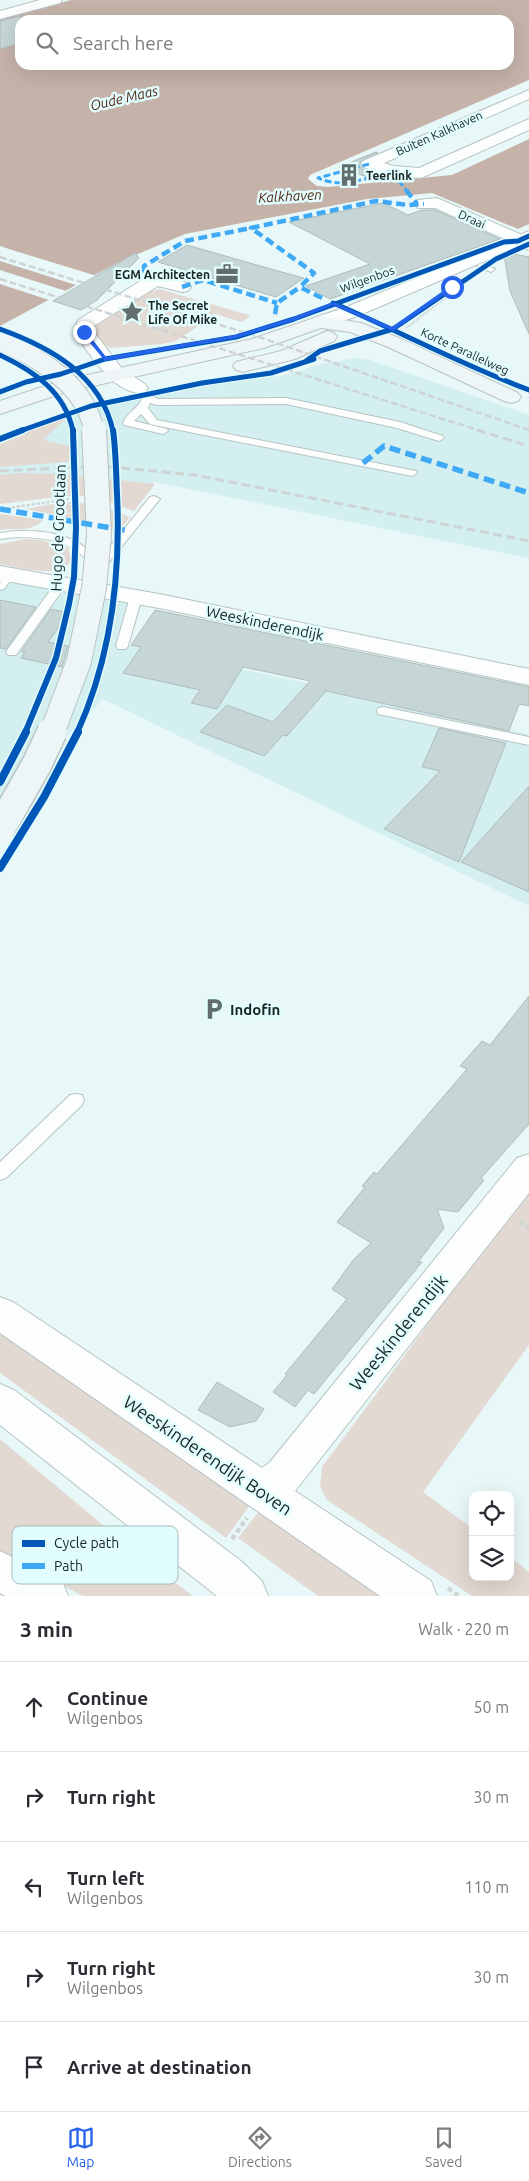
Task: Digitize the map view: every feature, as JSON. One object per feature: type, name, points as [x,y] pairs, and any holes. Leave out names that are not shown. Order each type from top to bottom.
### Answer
[{"type":"main road","name":"Wilgenbos","points":[[0,408],[52,390],[116,374],[326,329],[354,327]]},
{"type":"main road","name":"Korte Parallelweg","points":[[354,327],[389,332],[520,401]]},
{"type":"main road","name":"Wilgenbos","points":[[0,422],[51,406],[142,398],[198,377],[288,355],[326,329]]},
{"type":"main road","name":"Korte Parallelweg","points":[[326,329],[353,346],[520,401]]},
{"type":"main road","points":[[0,342],[25,353],[53,370],[74,390],[89,412],[95,444],[98,548],[94,599],[85,642],[66,701],[40,758],[16,804],[0,829]]},
{"type":"street","points":[[0,15],[55,0]]},
{"type":"street","name":"Buiten Kalkhaven","points":[[529,94],[370,164],[391,171],[421,173],[529,124]]},
{"type":"street","name":"Draai","points":[[424,204],[437,203],[527,242]]},
{"type":"street","name":"Wilgenbos","points":[[354,327],[486,268],[527,242]]},
{"type":"street","name":"Wilgenbos","points":[[326,329],[351,312],[527,242]]},
{"type":"street","points":[[142,398],[116,374],[84,332],[85,324],[156,279],[182,287]]},
{"type":"street","name":"Weeskinderendijk","points":[[3,578],[72,586],[136,597],[529,677]]},
{"type":"street","name":"Weeskinderendijk","points":[[264,1493],[284,1475],[529,1168]]},
{"type":"street","name":"Weeskinderendijk Boven","points":[[0,1313],[416,1596]]},
{"type":"street","points":[[0,1402],[161,1526]]},
{"type":"street","points":[[178,1539],[226,1576],[247,1596]]},
{"type":"street","points":[[0,1572],[12,1578]]},
{"type":"street","points":[[24,1584],[48,1596]]},
{"type":"lane","points":[[142,398],[157,402],[286,400],[400,425],[439,438]]},
{"type":"lane","points":[[142,398],[127,422],[128,424],[229,444]]},
{"type":"lane","points":[[142,398],[147,416],[154,422],[412,473]]},
{"type":"lane","points":[[12,652],[72,586],[99,568],[154,499]]},
{"type":"lane","points":[[0,536],[25,534],[67,542],[92,557],[99,568]]},
{"type":"lane","points":[[122,646],[136,597]]},
{"type":"lane","points":[[383,711],[529,741]]},
{"type":"lane","points":[[0,1173],[76,1100]]},
{"type":"path","points":[[389,332],[452,287],[486,268]]},
{"type":"path","points":[[2,509],[69,499]]},
{"type":"shaded area","points":[[159,289],[249,315],[250,317],[241,322],[216,314],[176,341],[111,348],[106,346],[96,334],[96,325],[149,292]]},
{"type":"shaded area","points":[[356,358],[370,360],[529,415],[529,558],[154,482],[149,489],[0,481],[0,441],[64,415],[109,401],[148,393],[202,384],[281,376],[321,364]]},
{"type":"shaded area","points":[[70,415],[43,440],[69,446],[69,462],[0,467],[0,440]]},
{"type":"shaded area","points":[[19,473],[65,474],[155,484],[134,511],[94,496],[66,496],[0,504],[0,475]]},
{"type":"shaded area","points":[[63,502],[97,506],[130,517],[119,531],[90,522],[26,509]]},
{"type":"shaded area","points":[[0,514],[43,520],[29,528],[0,530]]},
{"type":"shaded area","points":[[26,539],[42,540],[68,548],[70,559],[66,567],[46,571],[0,564],[0,544]]},
{"type":"shaded area","points":[[0,576],[143,600],[128,645],[336,689],[342,695],[529,734],[529,906],[103,699],[0,807]]},
{"type":"shaded area","points":[[529,1194],[529,1345],[423,1492],[469,1526],[469,1581],[514,1581],[514,1560],[529,1572],[529,1596],[472,1596],[327,1500],[320,1486],[322,1467],[448,1297]]},
{"type":"shaded area","points":[[0,1333],[250,1505],[226,1538],[0,1373]]},
{"type":"shaded area","points":[[0,1439],[104,1526],[12,1526],[12,1559],[0,1553]]},
{"type":"shaded area","points":[[259,1511],[383,1596],[318,1596],[238,1538]]},
{"type":"shaded area","points":[[60,1584],[177,1584],[193,1596],[83,1596]]},
{"type":"water","points":[[71,0],[529,0],[529,80],[310,175],[308,179],[317,186],[328,187],[452,175],[529,139],[529,224],[518,229],[432,193],[367,199],[185,234],[117,263],[0,326],[0,20],[15,16],[15,70],[514,70],[514,15],[18,15]]},
{"type":"pier","points":[[0,246],[97,276],[79,286],[0,261]]},
{"type":"pier","points":[[0,270],[69,292],[52,301],[0,284]]},
{"type":"building","points":[[15,17],[15,44],[0,49],[0,21]]},
{"type":"building","points":[[376,152],[378,153],[362,159],[359,165],[362,169],[389,177],[373,179],[339,167]]},
{"type":"building","points":[[383,203],[408,215],[422,210],[435,210],[500,239],[330,299],[306,286],[370,264],[289,222]]},
{"type":"building","points":[[187,245],[304,278],[276,297],[158,262]]},
{"type":"building","points":[[135,253],[139,258],[97,300],[81,310],[53,301]]},
{"type":"building","points":[[509,253],[529,257],[529,334],[510,291],[504,255]]},
{"type":"building","points":[[0,600],[36,607],[6,649],[0,648]]},
{"type":"building","points":[[51,609],[69,613],[48,642],[68,646],[62,667],[21,658],[25,652],[21,652]]},
{"type":"building","points":[[155,610],[529,687],[529,706],[519,704],[509,731],[326,691],[287,736],[283,735],[264,756],[200,732],[227,705],[273,722],[310,681],[243,667],[217,709],[191,703],[200,690],[123,673],[141,647],[131,645]]},
{"type":"building","points":[[439,728],[506,743],[459,862],[384,829],[440,771],[422,767]]},
{"type":"building","points":[[529,786],[529,892],[461,862]]},
{"type":"building","points":[[529,996],[529,1124],[481,1178],[484,1180],[458,1212],[437,1209],[444,1228],[418,1262],[422,1262],[314,1394],[308,1390],[295,1407],[273,1392],[287,1375],[285,1374],[347,1299],[332,1289],[354,1259],[371,1243],[337,1222],[365,1187],[362,1186],[374,1172],[377,1174],[467,1069],[460,1066],[482,1041],[490,1045]]},
{"type":"building","points":[[217,1382],[264,1409],[256,1421],[230,1427],[198,1410]]},
{"type":"railway","points":[[0,257],[256,336],[529,430]]},
{"type":"railway","points":[[0,279],[481,431]]},
{"type":"railway","points":[[477,430],[529,446]]},
{"type":"railway","points":[[0,471],[101,466],[195,475],[529,541]]},
{"type":"marked path","points":[[369,164],[318,178],[334,183],[344,183],[391,171],[417,204]]},
{"type":"marked path","points":[[322,298],[300,287],[314,273],[251,228],[376,201],[408,205],[424,204]]},
{"type":"marked path","points":[[156,279],[144,271],[144,266],[185,241],[251,228]]},
{"type":"marked path","points":[[182,287],[203,280],[277,303]]},
{"type":"marked path","points":[[275,314],[277,303],[300,287]]},
{"type":"marked path","points":[[363,463],[384,446],[529,493]]},
{"type":"marked path","points":[[0,509],[129,531]]},
{"type":"cycle path","points":[[0,392],[26,382],[61,374],[105,359],[236,337],[294,319],[504,242],[518,241],[529,236]]},
{"type":"cycle path","points":[[306,361],[320,351],[393,329],[496,259],[529,244]]},
{"type":"cycle path","points":[[333,303],[398,331],[480,372],[529,390]]},
{"type":"cycle path","points":[[0,329],[15,334],[58,356],[84,376],[103,401],[108,411],[113,432],[118,516],[117,577],[113,607],[102,666],[93,695],[82,723],[55,779],[0,868]]},
{"type":"cycle path","name":"Hugo de Grootlaan","points":[[0,355],[19,364],[44,381],[58,396],[68,413],[74,441],[76,528],[74,577],[56,658],[37,709],[0,782]]},
{"type":"cycle path","points":[[0,439],[42,422],[91,406],[202,383],[271,373],[314,359]]},
{"type":"place","name":"Teerlink","points":[[349,175]]},
{"type":"place","name":"EGM Architecten","points":[[227,274]]},
{"type":"place","name":"The Secret Life Of Mike","points":[[132,312]]},
{"type":"place","name":"Indofin","points":[[214,1009]]},
{"type":"route","points":[[84,332],[105,359],[192,346],[236,337],[294,319],[333,304],[393,329],[452,287]]},
{"type":"water label","name":"Oude Maas","points":[[124,98]]},
{"type":"water label","name":"Kalkhaven","points":[[290,196]]}]
